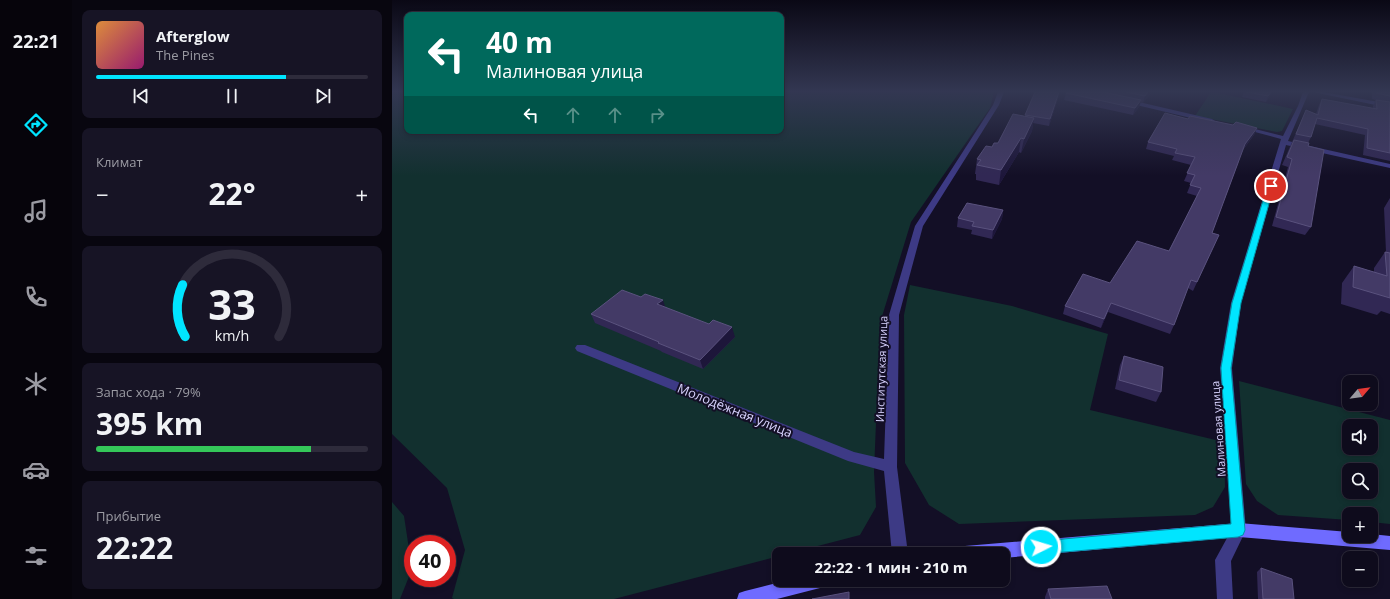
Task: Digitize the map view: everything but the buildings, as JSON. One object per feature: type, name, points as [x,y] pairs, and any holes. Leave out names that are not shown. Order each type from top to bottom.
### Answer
[{"type":"street","name":"Институтская улица","points":[[899,547],[890,467],[894,315],[919,226],[986,120]]},
{"type":"street","points":[[1207,120],[1216,122]]},
{"type":"street","name":"Малиновая улица","points":[[1238,530],[1226,368],[1236,303],[1284,140],[1294,120]]},
{"type":"street","points":[[1239,127],[1284,140],[1390,166]]},
{"type":"street","name":"Молодёжная улица","points":[[581,348],[853,456],[890,467]]},
{"type":"street","points":[[1225,599],[1224,560],[1238,530]]},
{"type":"street","points":[[1010,550],[1238,530],[1390,543]]},
{"type":"street","points":[[745,599],[792,587]]},
{"type":"green space","points":[[392,120],[404,120],[404,134],[784,134],[784,120],[982,120],[911,222],[880,323],[874,472],[876,507],[860,535],[814,547],[772,547],[772,558],[614,599],[454,599],[452,598],[465,550],[447,488],[392,434]]},
{"type":"green space","points":[[1215,120],[1288,120],[1282,131],[1277,132]]},
{"type":"green space","points":[[910,285],[1012,306],[1108,334],[1090,410],[1224,442],[1225,487],[1213,507],[1195,515],[959,524],[929,505],[905,463],[904,315]]},
{"type":"green space","points":[[1239,381],[1342,408],[1342,411],[1355,411],[1390,420],[1390,524],[1378,523],[1378,507],[1342,507],[1342,520],[1278,515],[1257,501],[1246,484]]},
{"type":"green space","points":[[392,502],[404,516],[407,535],[404,535],[405,587],[400,599],[392,599]]},
{"type":"route","points":[[1041,547],[1238,530],[1226,368],[1236,303],[1271,186]]}]
